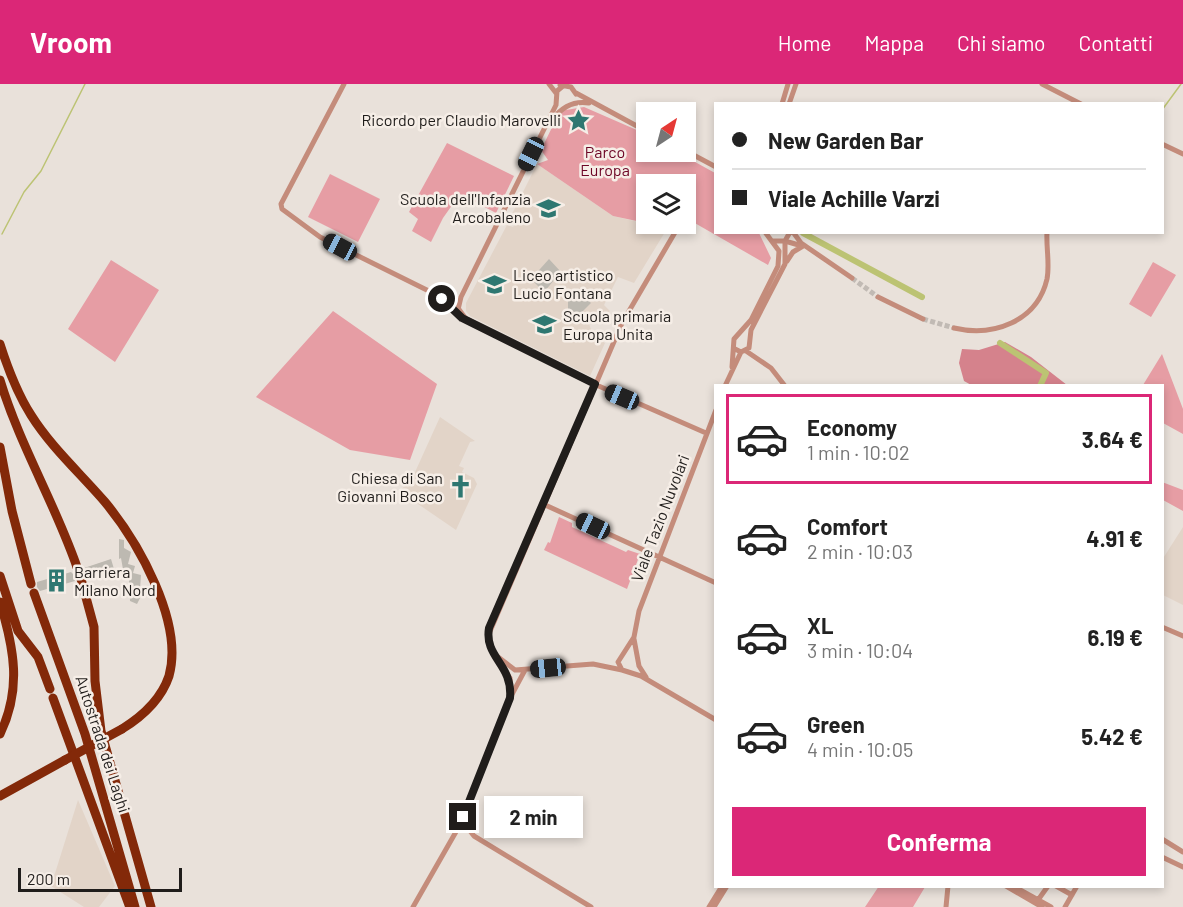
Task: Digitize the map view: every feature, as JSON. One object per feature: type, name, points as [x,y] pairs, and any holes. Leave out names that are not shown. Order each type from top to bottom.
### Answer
[{"type":"highway","points":[[0,344],[14,384],[31,415],[105,502],[133,541],[154,582],[165,615],[171,655],[166,684],[146,712],[122,729],[0,796]]},
{"type":"highway","name":"Autostrada dei Laghi","points":[[0,380],[23,445],[64,532],[79,574],[95,638],[94,681],[101,731],[151,907]]},
{"type":"highway","name":"Autostrada dei Laghi","points":[[0,447],[12,511],[33,588],[85,735],[135,907]]},
{"type":"highway","points":[[0,475],[4,464]]},
{"type":"highway","points":[[0,576],[18,631],[38,657],[130,907]]},
{"type":"highway","points":[[0,602],[12,647],[15,680],[13,702],[0,734]]},
{"type":"street","points":[[344,84],[283,200],[283,209],[320,237],[444,299],[458,308],[467,320],[595,384],[706,433]]},
{"type":"street","points":[[549,84],[565,106]]},
{"type":"street","points":[[783,102],[788,84]]},
{"type":"street","points":[[790,102],[796,84]]},
{"type":"street","points":[[1042,84],[1077,102]]},
{"type":"street","points":[[458,308],[463,292],[541,132],[556,96],[564,85],[574,88],[596,105],[636,126]]},
{"type":"street","points":[[574,88],[575,102]]},
{"type":"street","points":[[541,132],[565,106],[575,102],[596,105]]},
{"type":"street","points":[[1164,145],[1183,154]]},
{"type":"street","points":[[696,156],[714,166]]},
{"type":"street","points":[[510,678],[488,642],[489,628],[632,302],[674,234]]},
{"type":"street","points":[[726,384],[732,367],[735,349],[733,341],[751,320],[778,266],[780,255],[767,234]]},
{"type":"street","points":[[785,264],[785,241],[790,234]]},
{"type":"street","points":[[793,234],[806,247],[852,278]]},
{"type":"street","points":[[954,328],[969,331],[997,328],[1014,322],[1028,312],[1046,282],[1047,234]]},
{"type":"street","points":[[772,241],[785,241],[806,247]]},
{"type":"street","points":[[732,367],[749,343],[751,330],[785,264],[793,252],[806,247]]},
{"type":"street","points":[[878,297],[922,319]]},
{"type":"street","points":[[738,336],[749,343],[784,384]]},
{"type":"street","points":[[735,349],[762,361]]},
{"type":"street","name":"Viale Tazio Nuvolari","points":[[636,654],[634,637],[639,611],[714,415]]},
{"type":"street","points":[[543,504],[714,582]]},
{"type":"street","points":[[1164,628],[1183,636]]},
{"type":"street","name":"Viale Tazio Nuvolari","points":[[624,652],[634,637]]},
{"type":"street","points":[[607,665],[624,652],[636,654],[639,666],[648,680]]},
{"type":"street","points":[[493,653],[515,670],[582,664],[607,665],[633,672],[714,719]]},
{"type":"street","points":[[619,658],[622,670]]},
{"type":"street","points":[[633,672],[639,666]]},
{"type":"street","points":[[510,698],[510,678],[515,670]]},
{"type":"street","points":[[525,670],[510,698],[463,815],[464,824],[474,836],[591,907]]},
{"type":"street","points":[[413,907],[455,834],[464,824]]},
{"type":"street","points":[[1164,840],[1183,852]]},
{"type":"street","points":[[1164,859],[1183,867]]},
{"type":"street","points":[[709,907],[721,888]]},
{"type":"street","points":[[714,907],[726,888]]},
{"type":"street","points":[[946,907],[948,888]]},
{"type":"street","points":[[1009,888],[1042,907]]},
{"type":"street","points":[[1017,888],[1051,907]]},
{"type":"street","points":[[1038,900],[1047,888]]},
{"type":"street","points":[[1059,888],[1072,896]]},
{"type":"street","points":[[1065,907],[1076,888]]},
{"type":"shaded area","points":[[537,164],[613,216],[636,221],[636,234],[664,234],[634,283],[618,277],[604,305],[610,311],[604,316],[598,311],[592,317],[589,324],[592,332],[597,334],[596,338],[605,343],[590,376],[470,316],[466,311],[466,303],[507,225],[513,227],[517,221],[511,216]]},
{"type":"shaded area","points":[[1005,342],[1031,357],[1066,384],[969,384],[964,381],[959,363],[962,349],[979,350]]},
{"type":"shaded area","points":[[440,417],[475,441],[470,442],[459,466],[464,468],[462,472],[474,478],[477,484],[456,530],[399,491],[411,481]]},
{"type":"shaded area","points":[[1183,527],[1183,605],[1164,596],[1164,557]]},
{"type":"shaded area","points":[[78,800],[115,886],[99,907],[84,907],[51,886]]},
{"type":"green space","name":"Parco Europa","points":[[584,107],[636,130],[636,162],[695,162],[714,172],[714,234],[759,234],[771,258],[768,265],[696,224],[696,174],[636,174],[636,221],[613,216],[537,164],[548,160],[541,150],[560,111]]},
{"type":"green space","points":[[447,143],[514,176],[496,213],[460,194],[443,218],[431,242],[412,231],[418,219],[409,212]]},
{"type":"green space","points":[[330,174],[380,199],[358,242],[308,217]]},
{"type":"green space","points":[[111,260],[159,290],[115,362],[68,329]]},
{"type":"green space","points":[[1153,262],[1176,275],[1151,317],[1129,304]]},
{"type":"green space","points":[[333,311],[437,384],[410,460],[350,450],[256,397]]},
{"type":"green space","points":[[1162,354],[1183,409],[1183,434],[1164,424],[1164,384],[1144,384]]},
{"type":"green space","points":[[1164,483],[1183,490],[1183,511],[1164,501]]},
{"type":"green space","points":[[559,517],[572,523],[572,527],[626,552],[628,550],[640,554],[627,589],[544,550],[548,542],[550,543]]},
{"type":"green space","points":[[878,888],[924,888],[913,907],[865,907]]},
{"type":"building","points":[[549,259],[561,272],[544,292],[531,279]]},
{"type":"building","points":[[573,296],[584,296],[591,303],[575,319],[568,311],[568,301]]},
{"type":"building","points":[[119,539],[124,540],[124,548],[131,552],[128,564],[135,566],[133,573],[141,575],[140,589],[144,590],[137,604],[130,601],[129,580],[126,572],[124,575],[121,558],[119,559]]},
{"type":"building","points":[[111,559],[114,569],[87,577],[84,573],[84,568]]},
{"type":"building","points":[[71,572],[75,576],[75,581],[40,591],[37,587],[37,582]]},
{"type":"waterway","points":[[2,234],[24,192],[41,171],[85,84]]},
{"type":"waterway","points":[[1164,107],[1181,84]]},
{"type":"waterway","points":[[805,234],[922,297]]},
{"type":"waterway","points":[[1000,343],[1046,373],[1041,384]]},
{"type":"tunnel","points":[[852,278],[878,297]]},
{"type":"tunnel","points":[[923,319],[954,328]]},
{"type":"place","name":"Ricordo per Claudio Marovelli","points":[[579,120]]},
{"type":"place","name":"Scuola dell'Infanzia Arcobaleno","points":[[549,208]]},
{"type":"place","name":"Liceo artistico Lucio Fontana","points":[[495,284]]},
{"type":"place","name":"Scuola primaria Europa Unita","points":[[545,325]]},
{"type":"place","name":"Chiesa di San Giovanni Bosco","points":[[461,487]]},
{"type":"place","name":"Barriera Milano Nord","points":[[56,581]]},
{"type":"route","points":[[442,299],[451,308],[457,310],[457,314],[462,318],[595,384],[489,628],[490,647],[510,678],[510,698],[463,817]]}]
